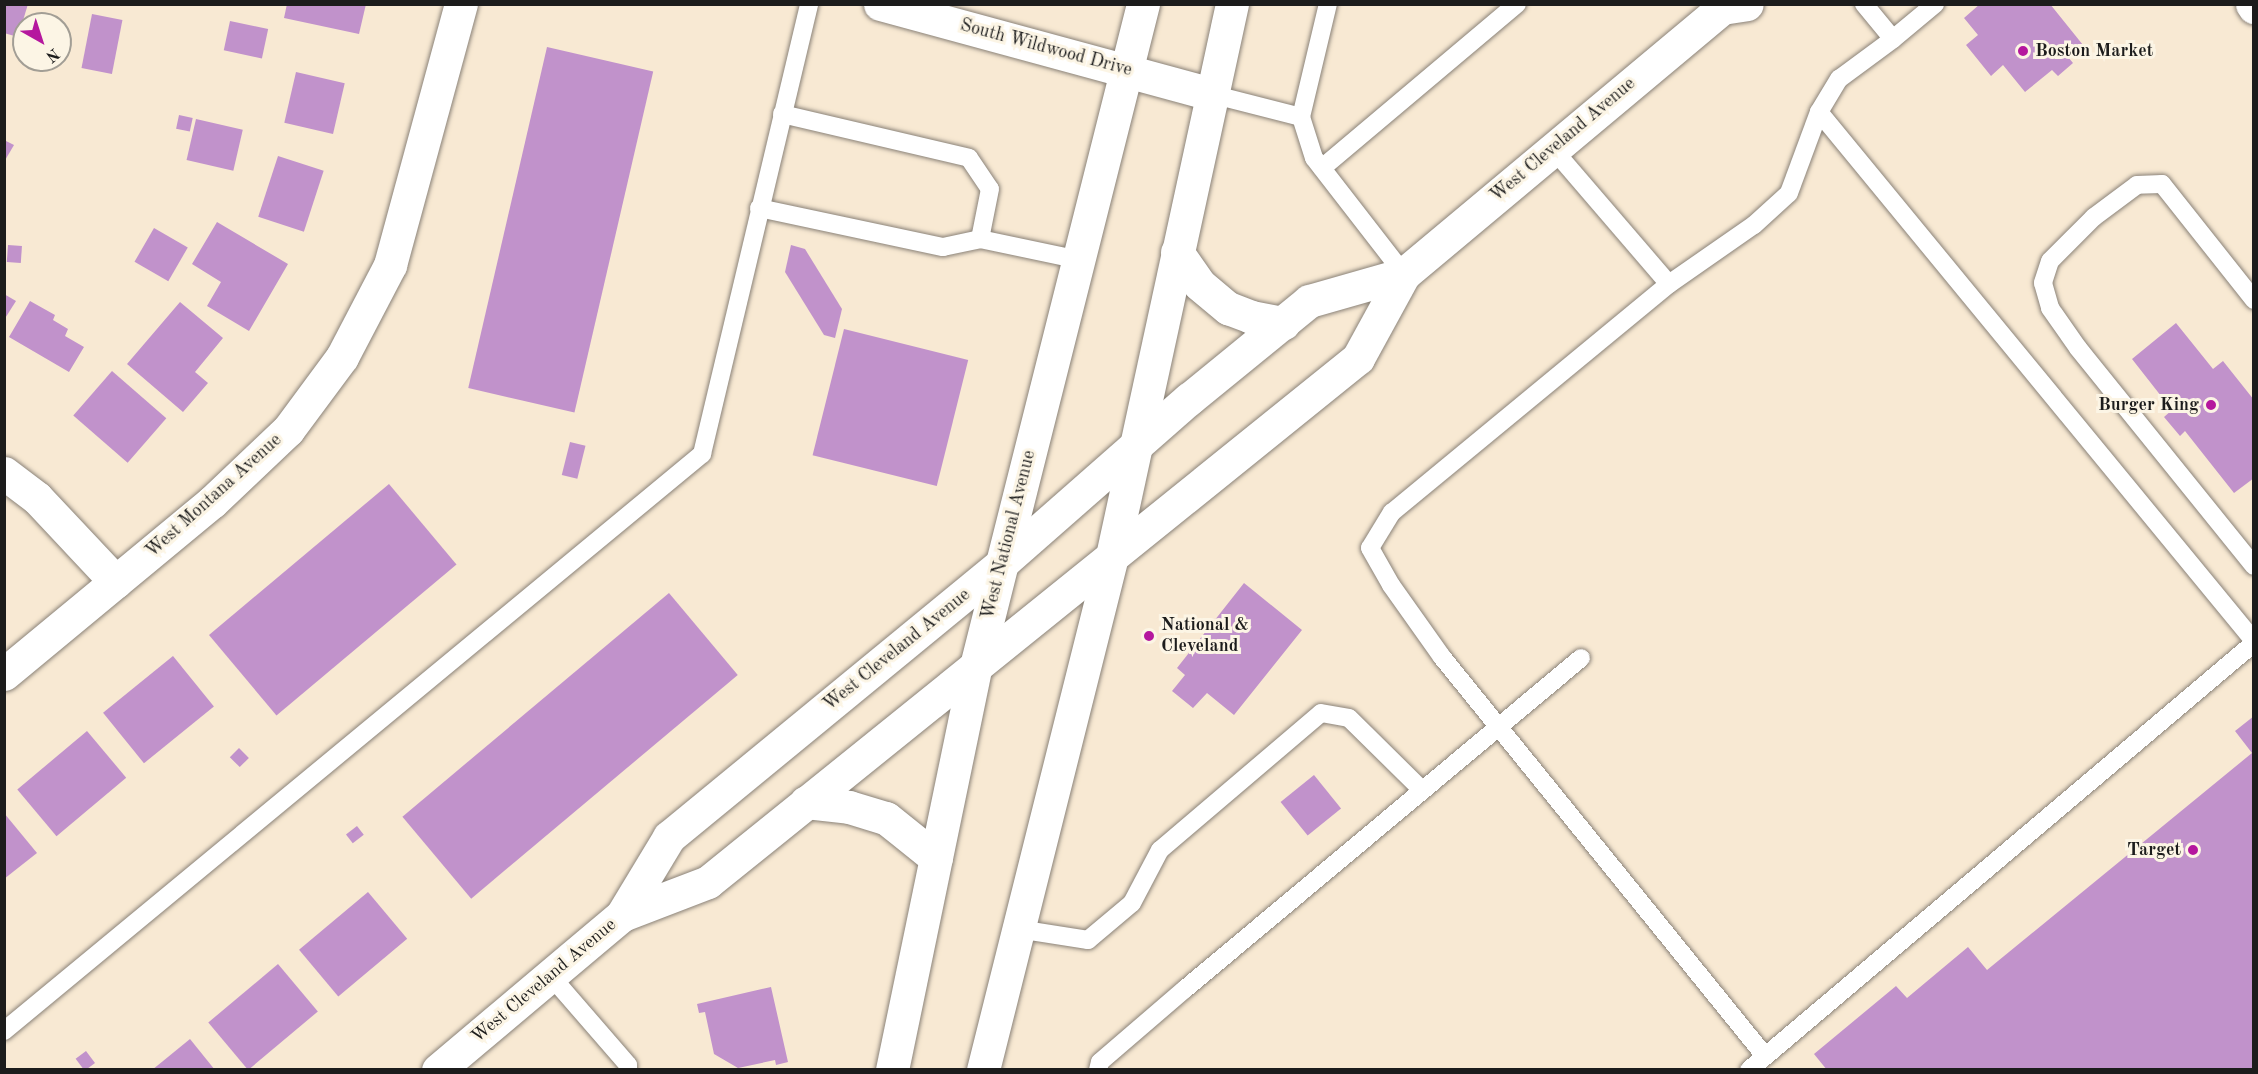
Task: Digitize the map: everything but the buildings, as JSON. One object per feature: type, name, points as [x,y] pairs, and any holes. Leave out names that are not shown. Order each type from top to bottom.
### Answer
[{"type":"main road","name":"West Montana Avenue","points":[[4,674],[212,502],[288,430],[342,357],[390,265],[461,4]]},
{"type":"main road","name":"South Wildwood Drive","points":[[880,4],[1211,94]]},
{"type":"main road","name":"West National Avenue","points":[[892,1070],[976,666],[1143,4]]},
{"type":"main road","points":[[983,1070],[1112,556],[1232,4]]},
{"type":"main road","name":"West Cleveland Avenue","points":[[438,1070],[622,915],[708,882],[1358,358],[1404,274],[1552,148],[1728,5]]},
{"type":"main road","points":[[1177,252],[1199,284],[1228,308],[1251,317],[1283,322]]},
{"type":"main road","name":"West Cleveland Avenue","points":[[622,915],[669,837],[1002,563],[1136,443],[1283,322],[1309,301],[1404,274]]},
{"type":"main road","points":[[4,473],[37,498],[116,582]]},
{"type":"main road","points":[[806,802],[849,807],[886,818],[936,858]]},
{"type":"lane","points":[[4,1031],[702,454],[809,4]]},
{"type":"lane","points":[[1328,4],[1301,117],[1314,158],[1404,274]]},
{"type":"lane","points":[[1322,168],[1517,4]]},
{"type":"lane","points":[[1864,4],[1893,39]]},
{"type":"lane","points":[[1765,1056],[1436,648],[1390,585],[1370,548],[1392,512],[1669,284],[1754,225],[1789,194],[1819,112],[1839,79],[1935,4]]},
{"type":"lane","points":[[1211,94],[1301,117]]},
{"type":"lane","points":[[1749,1070],[2253,642],[1819,112]]},
{"type":"lane","points":[[782,114],[969,158],[990,189],[980,239]]},
{"type":"lane","points":[[1552,148],[1669,284]]},
{"type":"lane","points":[[2253,300],[2162,184],[2137,185],[2118,199],[2050,261],[2043,283],[2050,308],[2253,566]]},
{"type":"lane","points":[[759,208],[943,247],[980,239],[1080,260]]},
{"type":"lane","points":[[1098,1070],[1100,1062],[1581,658]]},
{"type":"lane","points":[[1018,929],[1088,940],[1132,903],[1160,850],[1321,713],[1349,718],[1422,790]]},
{"type":"lane","points":[[550,975],[628,1065],[628,1070]]},
{"type":"place","name":"Boston Market","points":[[2023,51]]},
{"type":"place","name":"Burger King","points":[[2211,405]]},
{"type":"place","name":"National & Cleveland","points":[[1149,636]]},
{"type":"place","name":"Target","points":[[2193,850]]}]
